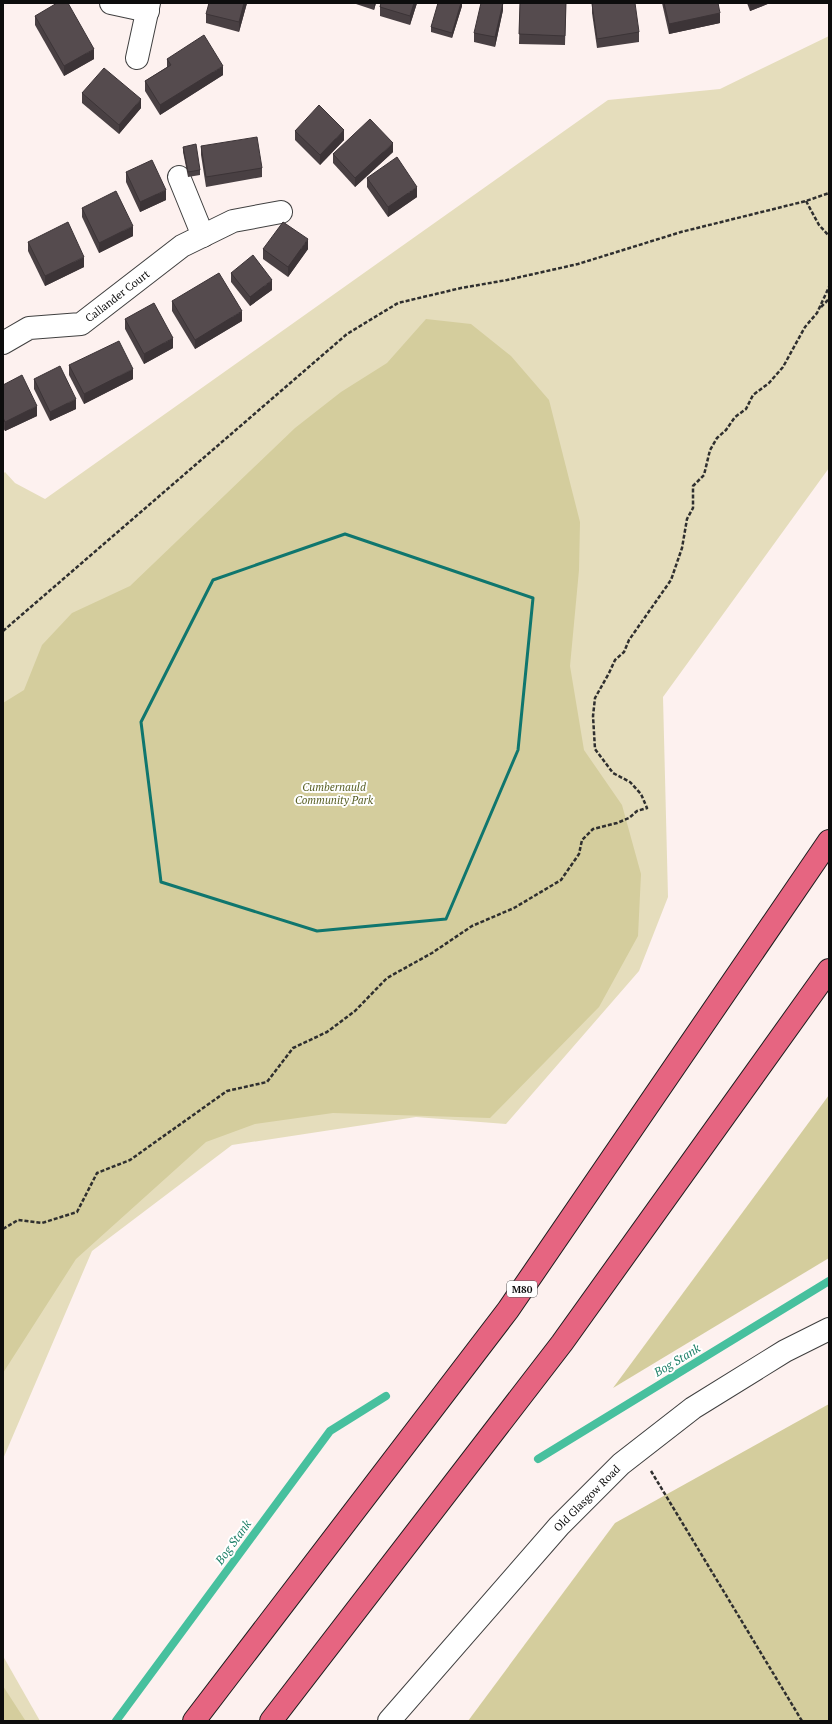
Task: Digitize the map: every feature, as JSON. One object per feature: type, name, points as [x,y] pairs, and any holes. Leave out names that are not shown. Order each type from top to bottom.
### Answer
[{"type":"highway","name":"M80","points":[[194,1721],[508,1310],[829,841]]},
{"type":"highway","points":[[271,1721],[562,1342],[829,970]]},
{"type":"street","points":[[111,3],[148,7],[137,58]]},
{"type":"street","points":[[179,177],[203,236]]},
{"type":"street","name":"Callander Court","points":[[3,343],[29,328],[82,324],[182,246],[234,221],[281,212]]},
{"type":"street","name":"Old Glasgow Road","points":[[389,1721],[559,1526],[620,1464],[693,1408],[785,1351],[829,1329]]},
{"type":"path","points":[[3,630],[347,334],[398,303],[461,288],[507,280],[578,264],[681,232],[806,201],[829,193]]},
{"type":"path","points":[[806,201],[819,225],[829,236]]},
{"type":"path","points":[[3,1229],[18,1220],[42,1223],[77,1212],[97,1173],[130,1160],[227,1091],[267,1082],[293,1048],[327,1032],[350,1015],[387,978],[432,953],[472,926],[514,908],[561,880],[578,854],[582,840],[593,829],[617,823],[629,818],[637,811],[647,808],[637,790],[630,782],[613,773],[595,749],[592,716],[595,698],[615,660],[624,652],[629,640],[671,580],[682,548],[687,519],[693,508],[693,486],[704,475],[710,450],[717,438],[726,430],[735,417],[746,409],[753,395],[768,383],[783,367],[805,327],[818,309],[829,287]]},
{"type":"path","points":[[818,309],[829,299]]},
{"type":"path","points":[[638,1450],[802,1721]]},
{"type":"highlighted area","points":[[345,534],[533,598],[518,750],[446,919],[317,931],[161,882],[141,722],[213,580]]},
{"type":"green space","name":"Cumbernauld Community Park","points":[[829,36],[829,468],[663,697],[668,897],[639,971],[506,1124],[416,1117],[232,1145],[92,1251],[3,1459],[3,474],[5,472],[15,483],[45,499],[608,100],[720,89]]},
{"type":"green space","name":"Cumbernauld Community Park","points":[[426,319],[471,324],[511,356],[549,400],[580,522],[579,570],[570,666],[584,750],[622,805],[641,874],[638,936],[599,1007],[490,1118],[333,1113],[255,1124],[206,1142],[76,1259],[3,1373],[3,703],[24,690],[42,645],[72,613],[130,586],[295,428],[341,392],[387,363]]},
{"type":"green space","points":[[829,1095],[829,1258],[613,1388]]},
{"type":"green space","points":[[829,1404],[829,1721],[468,1721],[615,1523]]},
{"type":"green space","points":[[3,1656],[40,1721],[3,1721]]},
{"type":"green space","points":[[3,1686],[25,1720],[25,1721],[3,1721]]},
{"type":"building","points":[[57,3],[68,3],[94,49],[64,66],[35,16]]},
{"type":"building","points":[[209,3],[244,3],[239,22],[206,14]]},
{"type":"building","points":[[381,3],[414,3],[410,16],[380,7]]},
{"type":"building","points":[[438,3],[461,3],[452,33],[431,27]]},
{"type":"building","points":[[481,3],[503,3],[495,37],[474,33]]},
{"type":"building","points":[[520,3],[566,3],[565,36],[519,34]]},
{"type":"building","points":[[635,3],[639,32],[597,39],[592,4]]},
{"type":"building","points":[[664,3],[718,3],[720,13],[669,24]]},
{"type":"building","points":[[204,35],[223,66],[160,105],[145,81],[171,65],[167,59]]},
{"type":"building","points":[[104,68],[141,99],[119,125],[82,93]]},
{"type":"building","points":[[319,105],[344,130],[320,155],[295,131]]},
{"type":"building","points":[[370,119],[393,143],[355,178],[333,154]]},
{"type":"building","points":[[257,137],[262,168],[206,177],[201,146]]},
{"type":"building","points":[[196,144],[200,170],[188,172],[183,147]]},
{"type":"building","points":[[397,157],[417,187],[388,207],[367,178]]},
{"type":"building","points":[[152,160],[166,190],[140,202],[126,172]]},
{"type":"building","points":[[116,191],[133,226],[99,243],[82,208]]},
{"type":"building","points":[[68,222],[84,257],[45,276],[28,242]]},
{"type":"building","points":[[283,222],[308,239],[288,267],[263,249]]},
{"type":"building","points":[[253,255],[272,280],[250,297],[231,273]]},
{"type":"building","points":[[219,273],[242,311],[195,340],[172,301]]},
{"type":"building","points":[[154,303],[173,338],[144,354],[125,319]]},
{"type":"building","points":[[119,341],[133,369],[84,394],[69,365]]},
{"type":"building","points":[[60,366],[76,399],[50,412],[34,379]]},
{"type":"building","points":[[22,375],[37,406],[5,422],[3,418],[3,385]]},
{"type":"waterway","name":"Bog Stank","points":[[538,1459],[829,1281]]},
{"type":"waterway","name":"Bog Stank","points":[[116,1721],[330,1431],[386,1396]]}]
